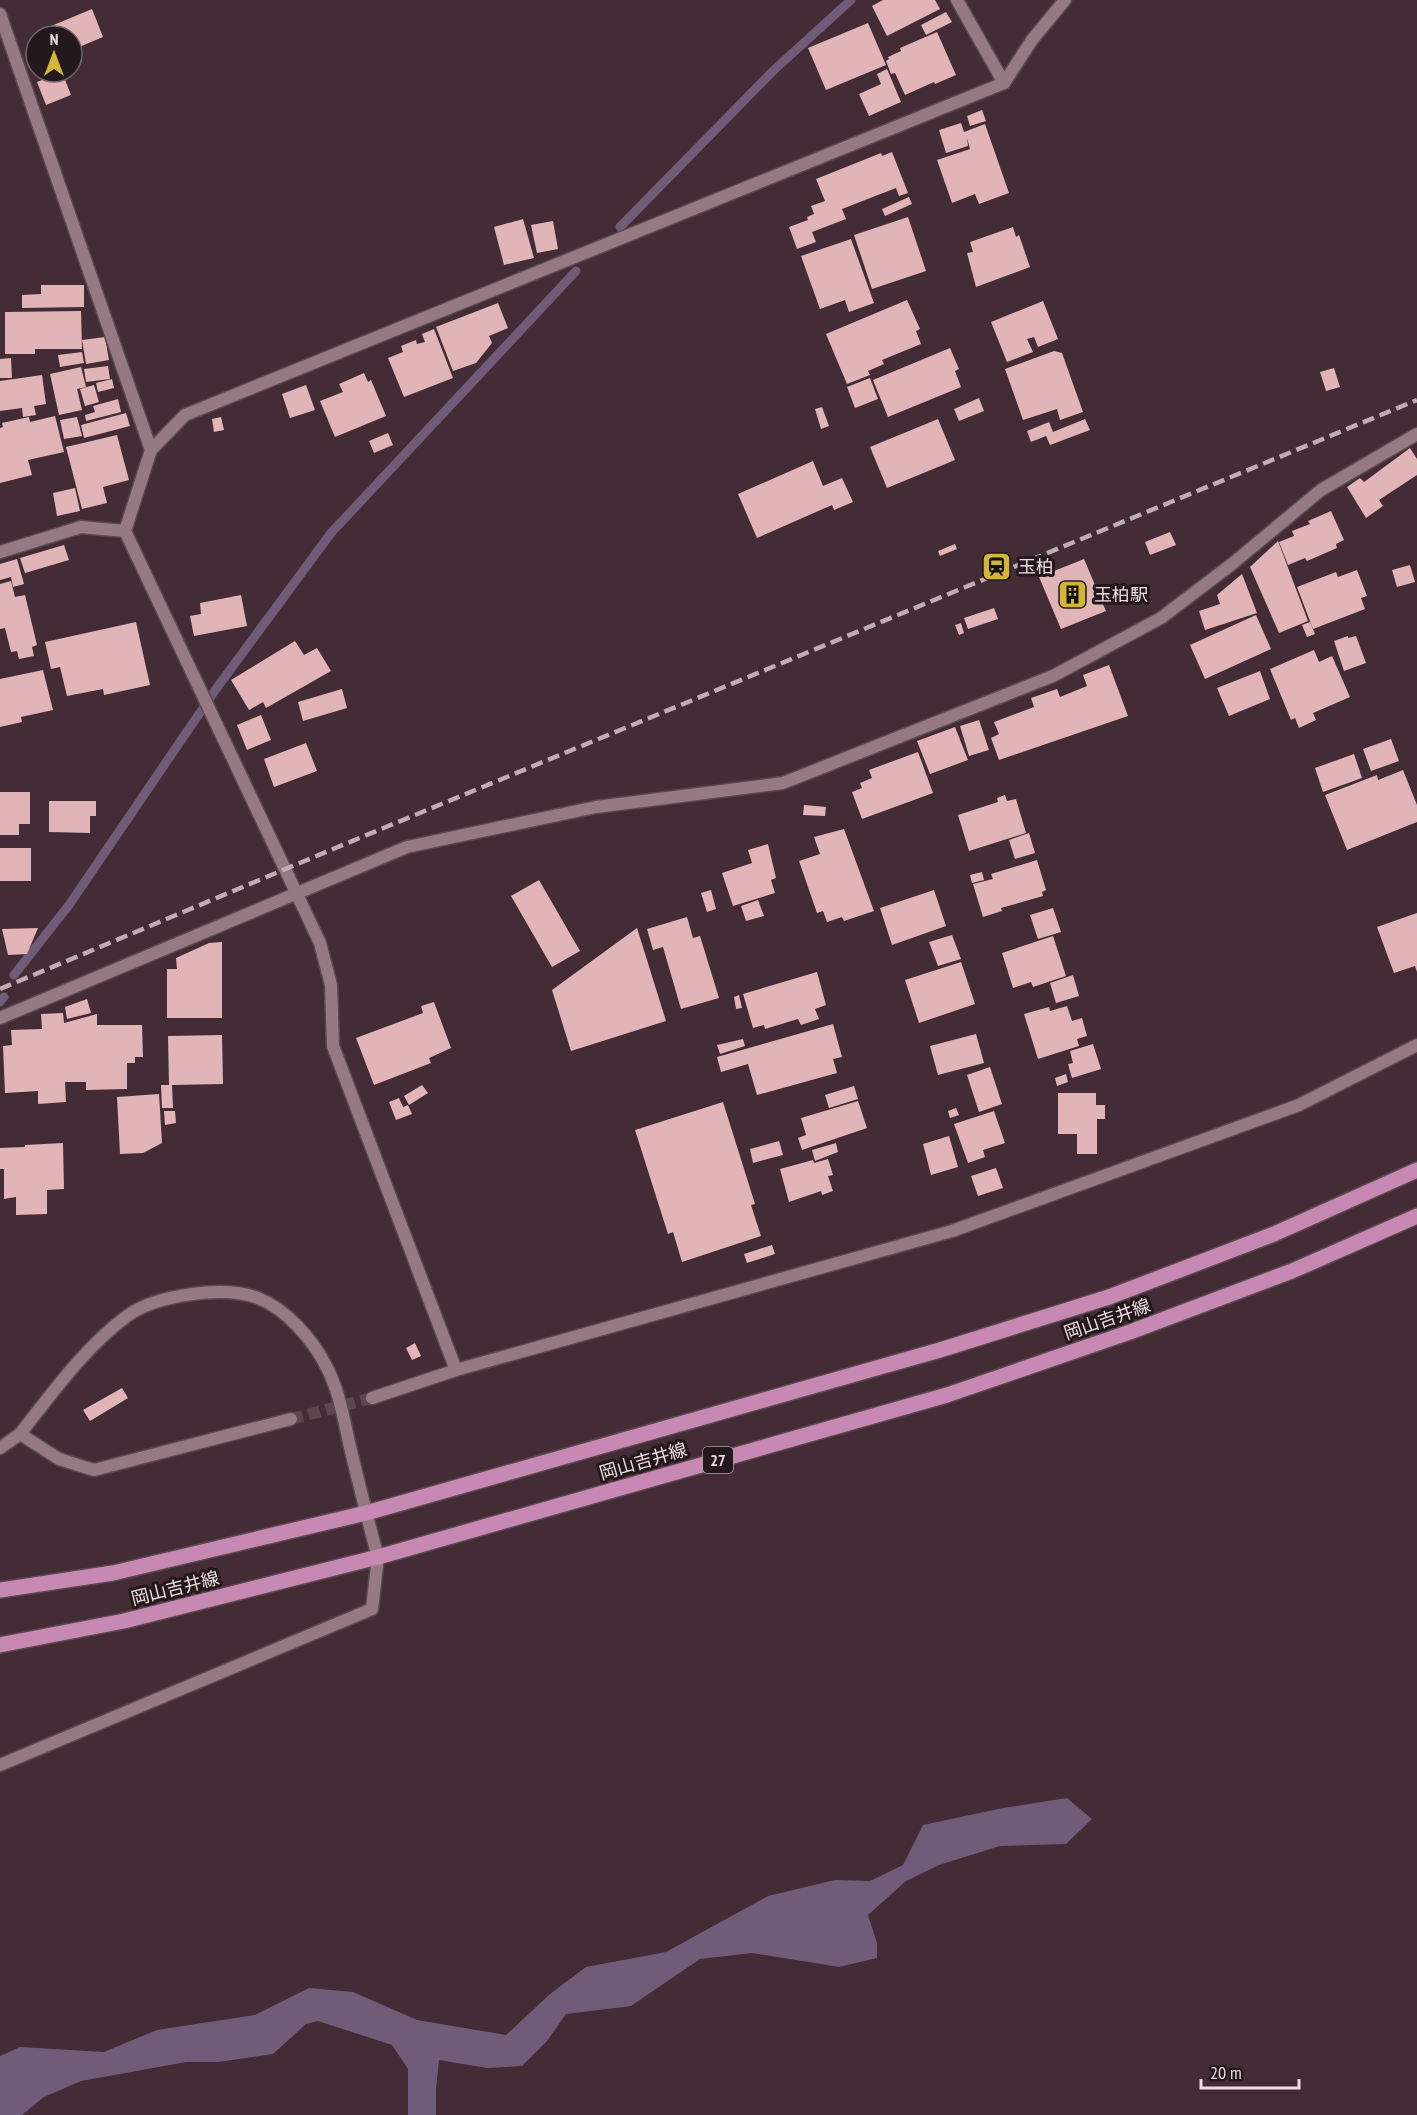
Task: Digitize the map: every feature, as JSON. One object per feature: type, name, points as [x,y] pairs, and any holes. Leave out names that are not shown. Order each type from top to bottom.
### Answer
[{"type":"main road","name":"岡山吉井線","points":[[0,1590],[113,1573],[366,1513],[940,1350],[1109,1297],[1274,1234],[1417,1170]]},
{"type":"main road","name":"岡山吉井線","points":[[0,1645],[124,1621],[378,1557],[947,1395],[1130,1332],[1292,1271],[1417,1216]]},
{"type":"street","points":[[957,0],[1004,83]]},
{"type":"street","points":[[456,1370],[333,1046],[331,985],[320,943],[125,531],[151,450],[185,415],[1004,83],[1032,40],[1065,0]]},
{"type":"street","points":[[0,14],[151,450]]},
{"type":"street","points":[[0,1018],[407,847],[597,807],[783,783],[1053,676],[1161,618],[1232,564],[1321,490],[1417,434]]},
{"type":"street","points":[[0,552],[81,527],[125,531]]},
{"type":"street","points":[[372,1398],[456,1370],[952,1231],[1299,1105],[1417,1045]]},
{"type":"street","points":[[0,1448],[20,1434],[77,1362],[100,1338],[129,1314],[175,1296],[223,1292],[258,1298],[289,1317],[311,1342],[325,1364],[337,1390],[378,1557],[372,1609],[0,1765]]},
{"type":"street","points":[[20,1434],[59,1459],[94,1470],[291,1419]]},
{"type":"shaded area","points":[[1067,1798],[1092,1819],[1066,1844],[1000,1846],[939,1865],[906,1881],[868,1915],[877,1943],[877,1958],[839,1967],[752,1953],[700,1959],[631,2006],[566,2014],[547,2041],[522,2066],[487,2068],[439,2060],[436,2115],[408,2115],[408,2069],[392,2045],[318,2021],[306,2024],[273,2054],[218,2062],[186,2062],[81,2081],[44,2097],[22,2115],[0,2115],[0,2056],[20,2047],[104,2052],[157,2030],[255,2015],[309,1988],[353,1992],[417,2020],[506,2035],[550,1994],[586,1967],[666,1952],[768,1896],[835,1880],[870,1881],[903,1865],[923,1825],[1003,1808]]},
{"type":"building","points":[[883,0],[935,0],[940,9],[887,36],[872,6]]},
{"type":"building","points":[[92,9],[103,37],[84,45],[84,24],[56,24]]},
{"type":"building","points":[[946,12],[952,22],[926,35],[921,25]]},
{"type":"building","points":[[868,23],[886,65],[826,90],[808,48]]},
{"type":"building","points":[[937,32],[956,75],[905,95],[895,73],[891,74],[886,61],[888,57],[901,51],[900,48]]},
{"type":"building","points":[[887,69],[901,102],[869,116],[859,94],[881,84],[877,74]]},
{"type":"building","points":[[38,84],[67,84],[71,95],[46,105]]},
{"type":"building","points":[[982,110],[986,121],[970,126],[967,116]]},
{"type":"building","points":[[961,123],[964,132],[985,124],[1009,193],[979,204],[975,194],[952,203],[937,160],[970,149],[967,138],[968,146],[946,153],[939,130]]},
{"type":"building","points":[[892,152],[908,193],[899,196],[896,188],[842,209],[846,219],[812,232],[816,242],[797,249],[789,227],[808,220],[807,217],[814,214],[811,206],[825,201],[816,179],[881,153],[882,156]]},
{"type":"building","points":[[909,197],[912,204],[885,216],[882,209]]},
{"type":"building","points":[[908,217],[926,271],[872,289],[854,235]]},
{"type":"building","points":[[523,219],[534,258],[504,265],[494,227]]},
{"type":"building","points":[[553,221],[558,249],[537,253],[531,225]]},
{"type":"building","points":[[1013,227],[1016,237],[1019,235],[1030,267],[976,287],[967,253],[973,252],[970,242]]},
{"type":"building","points":[[851,239],[874,303],[849,312],[845,300],[820,309],[801,256]]},
{"type":"building","points":[[41,285],[84,285],[84,307],[22,308],[22,295],[41,294]]},
{"type":"building","points":[[907,300],[920,329],[916,331],[921,344],[882,360],[884,364],[868,371],[870,375],[847,384],[826,334]]},
{"type":"building","points":[[1043,301],[1058,339],[1038,347],[1034,337],[1027,339],[1033,352],[1007,362],[991,322]]},
{"type":"building","points":[[498,303],[508,328],[489,336],[492,343],[476,363],[453,371],[436,327]]},
{"type":"building","points":[[81,311],[82,349],[35,349],[35,354],[5,354],[5,312]]},
{"type":"building","points":[[434,329],[453,378],[404,397],[388,358],[403,352],[401,346],[416,340],[417,344],[425,342],[422,334]]},
{"type":"building","points":[[105,337],[109,360],[86,364],[82,340]]},
{"type":"building","points":[[950,348],[959,369],[955,371],[961,387],[888,417],[873,380]]},
{"type":"building","points":[[1054,351],[1062,353],[1083,412],[1060,420],[1057,409],[1023,420],[1005,369]]},
{"type":"building","points":[[82,352],[84,363],[60,367],[58,355]]},
{"type":"building","points":[[11,358],[12,378],[0,378],[0,359]]},
{"type":"building","points":[[108,366],[110,379],[86,382],[84,369]]},
{"type":"building","points":[[81,367],[86,387],[77,389],[82,410],[59,415],[50,374]]},
{"type":"building","points":[[1334,368],[1340,387],[1326,391],[1320,372]]},
{"type":"building","points":[[364,373],[368,382],[371,380],[386,416],[335,437],[320,401],[343,392],[339,384]]},
{"type":"building","points":[[42,375],[46,404],[34,406],[36,415],[23,417],[22,408],[0,411],[0,381]]},
{"type":"building","points":[[870,378],[878,399],[855,408],[847,387]]},
{"type":"building","points":[[112,379],[114,388],[98,392],[96,383]]},
{"type":"building","points":[[94,385],[99,402],[85,406],[80,389]]},
{"type":"building","points":[[306,385],[315,410],[290,418],[282,394]]},
{"type":"building","points":[[979,398],[984,411],[959,421],[954,409]]},
{"type":"building","points":[[118,399],[121,412],[86,421],[85,415],[95,412],[93,406]]},
{"type":"building","points":[[822,407],[829,426],[821,429],[815,409]]},
{"type":"building","points":[[126,413],[130,426],[84,438],[81,425]]},
{"type":"building","points":[[55,416],[64,452],[28,460],[32,475],[0,483],[0,428],[3,427],[2,423],[29,417],[30,422]]},
{"type":"building","points":[[77,417],[82,436],[64,439],[60,420]]},
{"type":"building","points":[[221,417],[224,430],[214,432],[212,419]]},
{"type":"building","points":[[938,419],[955,460],[887,488],[870,447]]},
{"type":"building","points":[[1085,419],[1090,430],[1050,445],[1046,436],[1031,442],[1027,431],[1049,422],[1053,432]]},
{"type":"building","points":[[388,433],[393,445],[374,453],[369,441]]},
{"type":"building","points":[[117,435],[129,480],[103,487],[107,503],[82,509],[66,447]]},
{"type":"building","points":[[1410,448],[1417,459],[1417,475],[1379,500],[1383,506],[1366,518],[1347,487],[1360,478],[1364,482]]},
{"type":"building","points":[[813,461],[823,486],[842,478],[853,502],[834,510],[832,505],[757,538],[738,494]]},
{"type":"building","points":[[75,488],[80,511],[57,516],[53,493]]},
{"type":"building","points":[[1331,511],[1344,540],[1336,544],[1337,548],[1307,561],[1305,558],[1288,565],[1279,542],[1294,536],[1292,531],[1310,524],[1308,521]]},
{"type":"building","points":[[1170,532],[1176,545],[1150,555],[1145,542]]},
{"type":"building","points":[[1278,541],[1308,621],[1279,633],[1250,567]]},
{"type":"building","points":[[955,544],[957,549],[940,556],[938,551]]},
{"type":"building","points":[[64,545],[69,560],[25,573],[20,558]]},
{"type":"building","points":[[17,559],[24,584],[13,587],[11,577],[0,580],[0,564]]},
{"type":"building","name":"玉柏駅","points":[[1084,559],[1106,611],[1061,629],[1039,577]]},
{"type":"building","points":[[1410,565],[1415,582],[1397,587],[1392,570]]},
{"type":"building","points":[[1357,570],[1367,596],[1361,598],[1365,609],[1313,629],[1297,587],[1336,572],[1338,577]]},
{"type":"building","points":[[1242,574],[1257,613],[1205,630],[1199,611],[1220,604],[1217,595]]},
{"type":"building","points":[[11,581],[15,597],[25,595],[37,645],[32,647],[34,656],[19,659],[17,651],[11,652],[5,628],[0,629],[0,584]]},
{"type":"building","points":[[241,595],[247,626],[194,636],[190,616],[201,614],[200,603]]},
{"type":"building","points":[[994,608],[998,619],[968,629],[964,618]]},
{"type":"building","points":[[1256,615],[1271,649],[1205,679],[1190,645]]},
{"type":"building","points":[[136,622],[150,685],[104,695],[103,689],[67,696],[60,667],[51,669],[45,642]]},
{"type":"building","points":[[1310,622],[1315,634],[1307,637],[1302,625]]},
{"type":"building","points":[[961,623],[964,633],[959,635],[955,625]]},
{"type":"building","points":[[1348,636],[1348,638],[1356,636],[1366,663],[1344,671],[1334,641]]},
{"type":"building","points":[[295,641],[304,655],[317,648],[331,671],[266,708],[263,702],[249,710],[231,680]]},
{"type":"building","points":[[1314,650],[1319,662],[1332,656],[1350,697],[1313,713],[1316,720],[1299,728],[1295,718],[1291,720],[1270,669]]},
{"type":"building","points":[[1109,665],[1128,716],[999,760],[991,738],[999,734],[994,722],[1034,707],[1031,698],[1057,689],[1060,697],[1087,686],[1083,675]]},
{"type":"building","points":[[43,670],[53,710],[21,717],[22,722],[0,727],[0,679]]},
{"type":"building","points":[[1260,671],[1270,699],[1229,716],[1217,688]]},
{"type":"building","points":[[342,689],[347,708],[303,721],[298,702]]},
{"type":"building","points":[[261,715],[271,740],[247,750],[237,725]]},
{"type":"building","points":[[979,720],[989,750],[969,756],[960,726]]},
{"type":"building","points":[[955,727],[968,760],[930,774],[917,741]]},
{"type":"building","points":[[1391,739],[1399,761],[1371,771],[1363,749]]},
{"type":"building","points":[[306,743],[317,771],[274,787],[264,759]]},
{"type":"building","points":[[918,752],[933,793],[862,819],[852,792],[862,788],[860,783],[872,778],[869,770]]},
{"type":"building","points":[[1354,754],[1362,778],[1323,792],[1315,768]]},
{"type":"building","points":[[1403,770],[1417,805],[1417,822],[1347,850],[1325,795],[1377,775],[1378,780]]},
{"type":"building","points":[[0,792],[30,792],[30,824],[19,824],[19,835],[0,835]]},
{"type":"building","points":[[1005,795],[1007,801],[1016,799],[1026,833],[969,851],[958,815],[998,802],[997,798]]},
{"type":"building","points":[[49,801],[96,801],[96,816],[90,816],[90,833],[49,832]]},
{"type":"building","points":[[804,805],[826,807],[825,816],[803,815]]},
{"type":"building","points":[[844,829],[874,911],[844,921],[842,917],[827,922],[823,911],[817,913],[799,861],[820,854],[814,837]]},
{"type":"building","points":[[1029,833],[1035,853],[1015,859],[1009,840]]},
{"type":"building","points":[[768,844],[776,878],[771,880],[775,893],[733,906],[722,873],[752,863],[748,850]]},
{"type":"building","points":[[0,848],[31,848],[31,881],[0,881]]},
{"type":"building","points":[[1037,860],[1046,890],[1042,892],[1043,896],[1001,908],[1002,911],[983,917],[973,884],[993,879],[991,874]]},
{"type":"building","points":[[982,872],[984,880],[972,883],[970,875]]},
{"type":"building","points":[[539,880],[580,951],[552,967],[511,896]]},
{"type":"building","points":[[711,890],[716,909],[707,912],[701,893]]},
{"type":"building","points":[[934,890],[946,926],[892,945],[880,908]]},
{"type":"building","points":[[758,900],[764,916],[746,921],[741,906]]},
{"type":"building","points":[[1053,908],[1061,932],[1038,939],[1030,915]]},
{"type":"building","points":[[1417,913],[1417,972],[1415,966],[1394,973],[1377,927]]},
{"type":"building","points":[[687,917],[693,938],[700,936],[719,998],[681,1009],[663,947],[653,950],[647,929]]},
{"type":"building","points":[[38,928],[27,954],[8,955],[2,929]]},
{"type":"building","points":[[637,928],[666,1021],[571,1051],[552,990]]},
{"type":"building","points":[[952,935],[961,959],[938,966],[929,942]]},
{"type":"building","points":[[1053,936],[1066,976],[1033,987],[1031,982],[1013,988],[1002,953]]},
{"type":"building","points":[[222,942],[222,1018],[167,1018],[167,969],[177,969],[176,958],[209,943]]},
{"type":"building","points":[[961,962],[975,1004],[919,1023],[905,980]]},
{"type":"building","points":[[817,972],[826,1005],[815,1009],[819,1019],[801,1025],[798,1019],[765,1029],[764,1025],[753,1028],[743,994]]},
{"type":"building","points":[[1073,975],[1079,996],[1056,1003],[1050,983]]},
{"type":"building","points":[[739,995],[742,1008],[736,1009],[734,997]]},
{"type":"building","points":[[87,999],[91,1013],[67,1019],[65,1007]]},
{"type":"building","points":[[434,1002],[451,1048],[429,1058],[431,1063],[374,1085],[356,1038],[423,1013],[421,1006]]},
{"type":"building","points":[[1067,1006],[1072,1021],[1082,1018],[1087,1036],[1077,1039],[1079,1046],[1038,1059],[1024,1014],[1049,1007],[1050,1011]]},
{"type":"building","points":[[63,1013],[64,1023],[97,1014],[97,1025],[142,1025],[143,1057],[135,1057],[135,1063],[127,1063],[127,1089],[86,1090],[86,1082],[65,1082],[66,1102],[38,1104],[38,1091],[5,1093],[3,1046],[12,1045],[11,1030],[42,1029],[41,1014]]},
{"type":"building","points":[[833,1024],[842,1057],[833,1059],[837,1073],[757,1095],[748,1064],[721,1072],[717,1057]]},
{"type":"building","points":[[976,1034],[984,1063],[938,1075],[930,1046]]},
{"type":"building","points":[[222,1035],[223,1084],[172,1085],[173,1108],[162,1108],[161,1085],[169,1085],[168,1036]]},
{"type":"building","points":[[743,1039],[745,1046],[720,1054],[717,1045]]},
{"type":"building","points":[[1093,1044],[1101,1069],[1072,1078],[1068,1064],[1073,1063],[1070,1051]]},
{"type":"building","points":[[990,1067],[1002,1104],[979,1112],[967,1075]]},
{"type":"building","points":[[1066,1074],[1068,1082],[1057,1086],[1055,1078]]},
{"type":"building","points":[[422,1085],[428,1093],[409,1105],[404,1096]]},
{"type":"building","points":[[854,1086],[858,1099],[829,1108],[825,1095]]},
{"type":"building","points":[[1058,1093],[1096,1093],[1096,1105],[1105,1105],[1105,1119],[1097,1119],[1097,1154],[1077,1154],[1077,1134],[1058,1134]]},
{"type":"building","points":[[159,1094],[162,1143],[143,1153],[120,1154],[117,1097]]},
{"type":"building","points":[[399,1098],[403,1107],[408,1105],[412,1114],[396,1120],[389,1102]]},
{"type":"building","points":[[858,1101],[867,1128],[802,1150],[798,1138],[806,1135],[801,1118]]},
{"type":"building","points":[[723,1102],[755,1204],[751,1205],[761,1236],[682,1262],[673,1232],[668,1234],[635,1130]]},
{"type":"building","points":[[956,1108],[959,1115],[950,1118],[948,1111]]},
{"type":"building","points":[[164,1111],[175,1111],[176,1123],[165,1125]]},
{"type":"building","points":[[994,1111],[1005,1143],[983,1150],[985,1157],[968,1163],[954,1124]]},
{"type":"building","points":[[949,1136],[958,1167],[931,1175],[923,1144]]},
{"type":"building","points":[[779,1141],[783,1155],[753,1163],[750,1149]]},
{"type":"building","points":[[63,1143],[64,1189],[47,1190],[47,1214],[16,1215],[16,1197],[4,1199],[4,1169],[0,1169],[0,1148]]},
{"type":"building","points":[[836,1143],[838,1152],[815,1161],[812,1150]]},
{"type":"building","points":[[828,1159],[833,1175],[828,1176],[833,1191],[822,1195],[821,1191],[789,1202],[780,1169],[813,1160],[814,1163]]},
{"type":"building","points":[[996,1168],[1003,1188],[978,1196],[971,1176]]},
{"type":"building","points":[[772,1245],[775,1254],[747,1263],[744,1254]]},
{"type":"building","points":[[415,1343],[421,1356],[412,1360],[406,1348]]},
{"type":"building","points":[[122,1388],[128,1398],[90,1421],[83,1410]]},
{"type":"waterway","points":[[620,227],[774,70],[851,0]]},
{"type":"waterway","points":[[14,975],[69,905],[216,689],[331,533],[576,271]]},
{"type":"waterway","points":[[0,1002],[4,997]]},
{"type":"tunnel","points":[[291,1419],[372,1398]]},
{"type":"railway","points":[[0,989],[1417,400]]},
{"type":"place","name":"玉柏","points":[[997,566]]},
{"type":"place","name":"玉柏駅","points":[[1073,594]]}]
